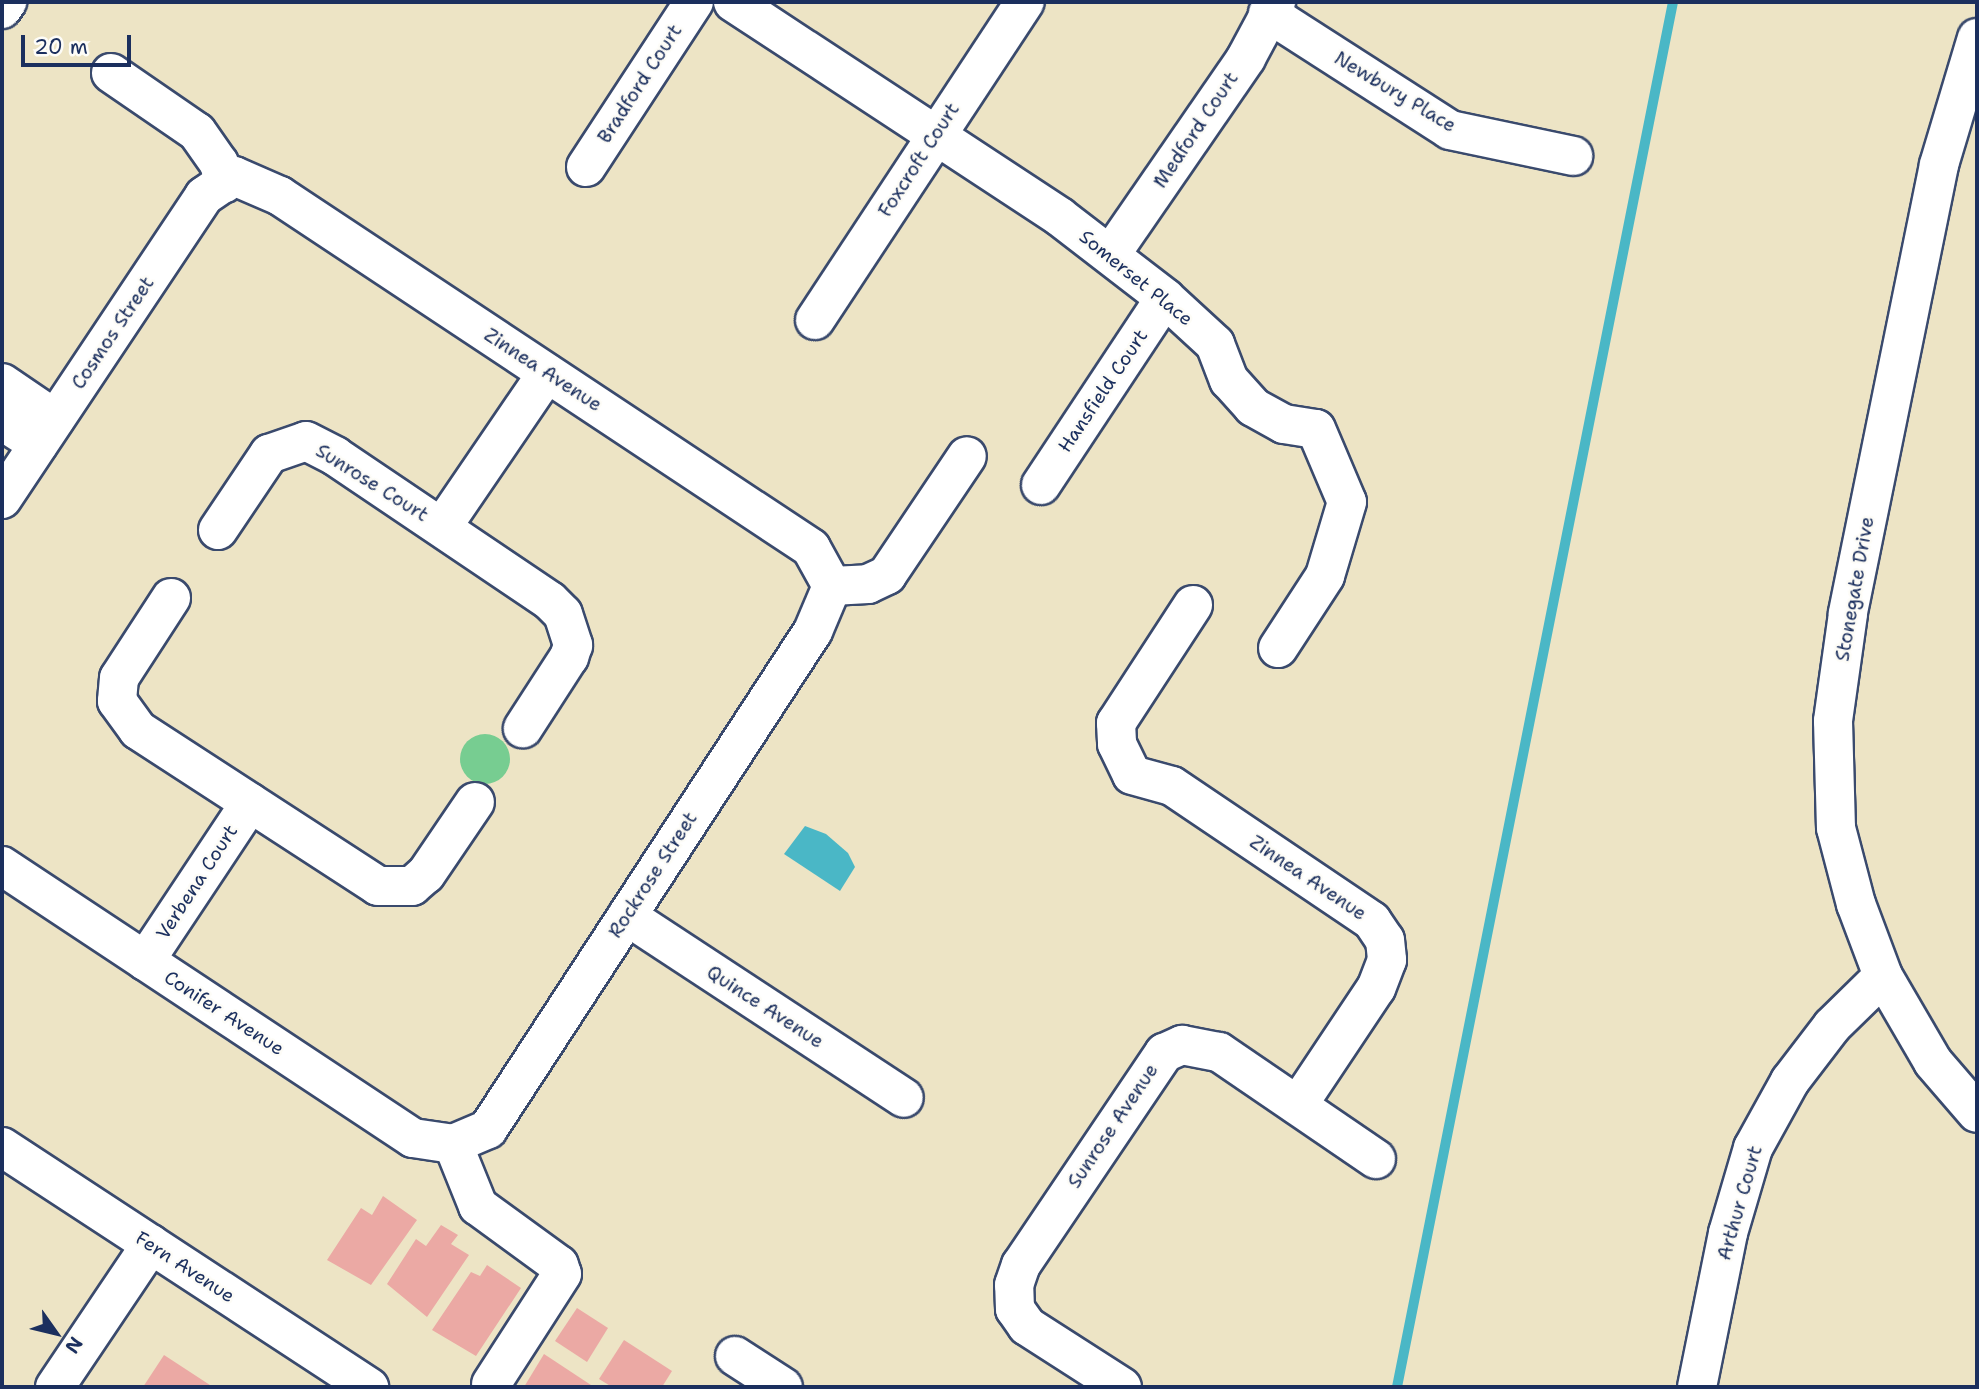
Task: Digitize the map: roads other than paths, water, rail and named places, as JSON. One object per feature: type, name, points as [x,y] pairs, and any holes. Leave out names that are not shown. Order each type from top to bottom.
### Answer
[{"type":"street","points":[[2,9],[7,2]]},
{"type":"street","name":"Bradford Court","points":[[586,167],[694,2]]},
{"type":"street","name":"Somerset Place","points":[[733,2],[1111,254],[1215,344],[1229,380],[1253,407],[1284,424],[1316,429],[1347,502],[1325,576],[1278,648]]},
{"type":"street","name":"Foxcroft Court","points":[[815,320],[1025,2]]},
{"type":"street","name":"Newbury Place","points":[[1272,8],[1450,130],[1573,156]]},
{"type":"street","name":"Medford Court","points":[[1111,254],[1246,58],[1272,8]]},
{"type":"street","name":"Stonegate Drive","points":[[1977,38],[1939,164],[1848,614],[1833,721],[1836,828],[1856,904],[1883,976],[1933,1062],[1977,1113]]},
{"type":"street","points":[[111,73],[197,132],[229,180]]},
{"type":"street","name":"Zinnea Avenue","points":[[229,180],[280,196],[811,548],[832,586]]},
{"type":"street","name":"Cosmos Street","points":[[2,499],[204,196],[229,180]]},
{"type":"street","name":"Hansfield Court","points":[[1041,485],[1165,298]]},
{"type":"street","name":"Sunrose Court","points":[[442,527],[547,373]]},
{"type":"street","points":[[2,383],[47,432]]},
{"type":"street","points":[[2,421],[47,432]]},
{"type":"street","name":"Sunrose Court","points":[[218,530],[269,454],[306,441],[335,456],[550,601],[571,632],[569,657],[523,728]]},
{"type":"street","points":[[832,586],[868,584],[887,575],[967,456]]},
{"type":"street","name":"Rockrose Street","points":[[453,1144],[488,1129],[813,631],[832,586]]},
{"type":"street","name":"Verbena Court","points":[[171,597],[120,678],[117,701],[138,730],[377,886],[412,886],[426,874],[475,802]]},
{"type":"street","name":"Zinnea Avenue","points":[[1193,605],[1116,723],[1116,744],[1132,775],[1172,786],[1372,921],[1385,940],[1387,960],[1377,988],[1298,1105]]},
{"type":"street","name":"Verbena Court","points":[[145,961],[250,803]]},
{"type":"street","name":"Conifer Avenue","points":[[2,866],[413,1138],[453,1144]]},
{"type":"street","name":"Quince Avenue","points":[[627,916],[904,1098]]},
{"type":"street","name":"Arthur Court","points":[[1696,1387],[1728,1233],[1753,1148],[1790,1081],[1832,1026],[1883,976]]},
{"type":"street","name":"Sunrose Avenue","points":[[1122,1387],[1027,1326],[1015,1309],[1014,1284],[1021,1265],[1164,1053],[1182,1045],[1204,1046],[1298,1105],[1376,1159]]},
{"type":"street","points":[[453,1144],[478,1206],[559,1265],[562,1274],[491,1384]]},
{"type":"street","name":"Fern Avenue","points":[[2,1147],[369,1387]]},
{"type":"street","points":[[55,1387],[151,1244]]},
{"type":"street","points":[[735,1356],[783,1387]]},
{"type":"water","points":[[805,826],[826,834],[848,853],[855,867],[840,891],[784,854]]},
{"type":"waterway","points":[[1397,1387],[1673,2]]}]
